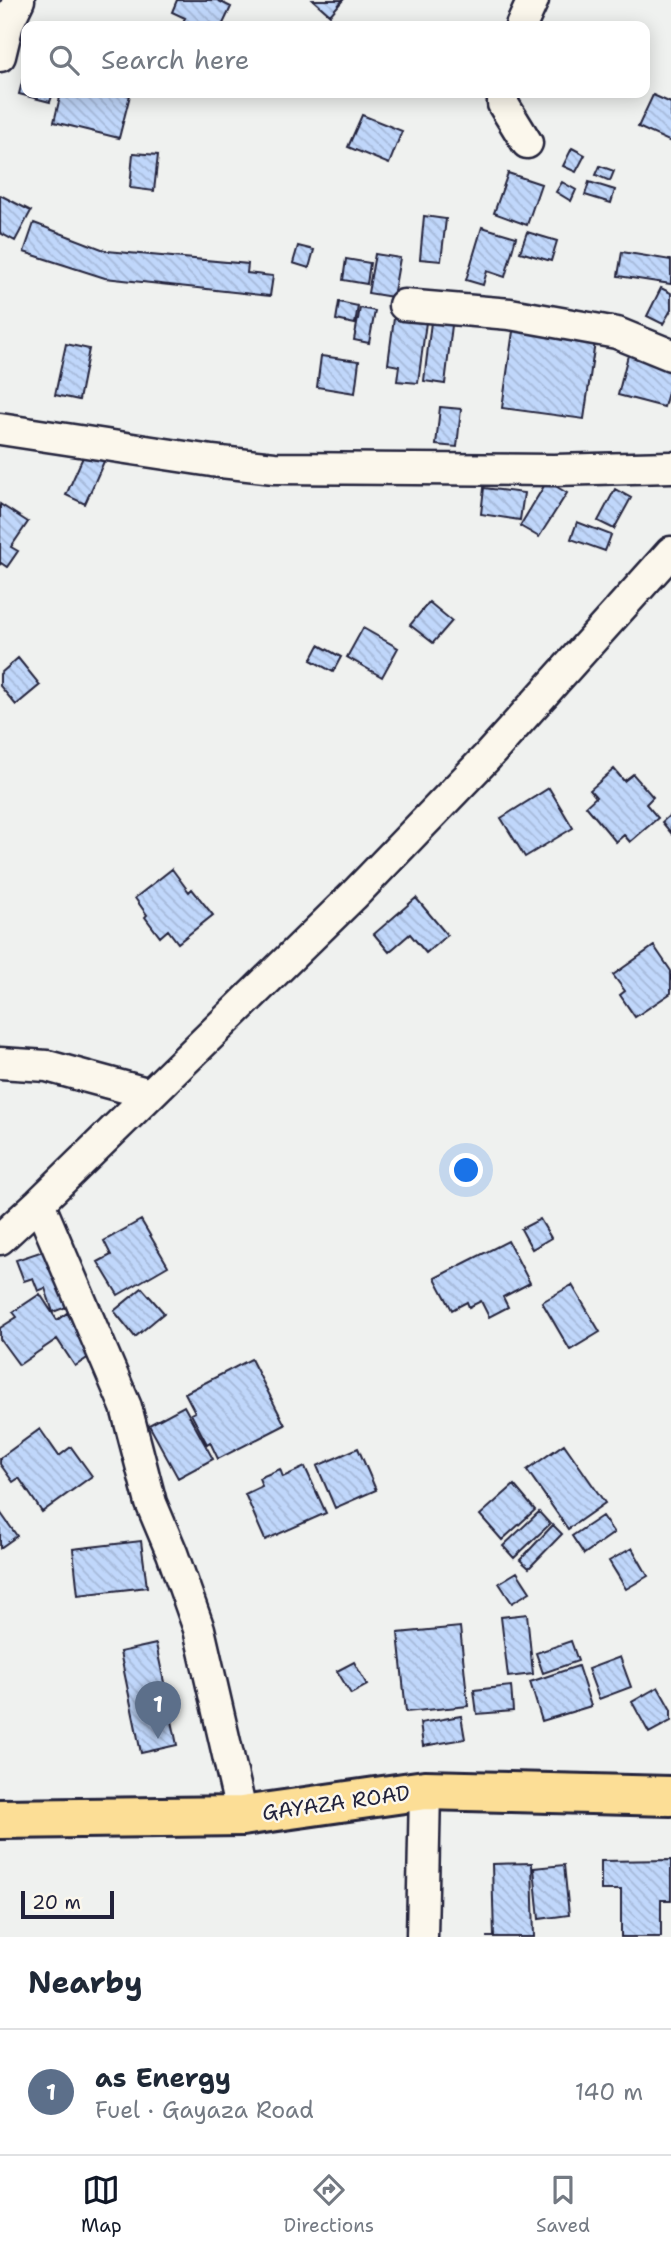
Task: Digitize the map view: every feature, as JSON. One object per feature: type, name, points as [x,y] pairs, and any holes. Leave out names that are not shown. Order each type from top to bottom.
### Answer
[{"type":"main road","name":"GAYAZA ROAD","points":[[0,1819],[242,1816],[425,1790],[671,1796]]},
{"type":"street","points":[[0,56],[8,23],[19,0]]},
{"type":"street","points":[[523,21],[533,0]]},
{"type":"street","points":[[503,98],[503,104],[527,143]]},
{"type":"street","points":[[404,305],[510,314],[617,333],[671,355]]},
{"type":"street","points":[[0,429],[274,468],[554,470],[671,467]]},
{"type":"street","points":[[0,1239],[353,896],[487,757],[671,552]]},
{"type":"street","points":[[0,1063],[47,1066],[150,1094]]},
{"type":"street","points":[[39,1203],[125,1407],[151,1503],[199,1629],[242,1816]]},
{"type":"street","points":[[422,1937],[425,1790]]},
{"type":"building","points":[[177,0],[217,0],[231,7],[224,21],[184,21],[185,18],[172,12]]},
{"type":"building","points":[[313,0],[343,0],[330,15]]},
{"type":"building","points":[[653,95],[671,103],[671,142],[638,127]]},
{"type":"building","points":[[34,98],[51,98],[50,102]]},
{"type":"building","points":[[60,98],[129,98],[119,138],[54,122]]},
{"type":"building","points":[[362,115],[402,131],[389,164],[348,147]]},
{"type":"building","points":[[572,148],[585,155],[576,172],[563,166]]},
{"type":"building","points":[[133,153],[158,155],[154,191],[130,188]]},
{"type":"building","points":[[600,166],[614,171],[610,181],[596,175]]},
{"type":"building","points":[[508,173],[541,184],[527,225],[494,213]]},
{"type":"building","points":[[562,182],[576,190],[571,201],[556,192]]},
{"type":"building","points":[[589,182],[615,190],[611,203],[585,195]]},
{"type":"building","points":[[0,195],[31,211],[15,241],[0,233]]},
{"type":"building","points":[[424,216],[446,219],[441,261],[420,259]]},
{"type":"building","points":[[34,223],[107,251],[248,264],[247,273],[273,276],[270,296],[105,278],[24,252]]},
{"type":"building","points":[[482,227],[516,237],[505,277],[487,271],[483,285],[466,280]]},
{"type":"building","points":[[527,232],[557,241],[551,261],[520,252]]},
{"type":"building","points":[[298,246],[314,250],[309,268],[293,263]]},
{"type":"building","points":[[622,252],[671,260],[671,284],[618,276]]},
{"type":"building","points":[[375,254],[400,258],[393,297],[368,293]]},
{"type":"building","points":[[346,259],[370,263],[367,284],[343,280]]},
{"type":"building","points":[[661,288],[671,293],[671,310],[663,324],[647,316]]},
{"type":"building","points":[[339,302],[358,306],[355,324],[336,320]]},
{"type":"building","points":[[360,308],[375,311],[369,343],[354,340]]},
{"type":"building","points":[[394,318],[426,322],[418,383],[397,381],[399,366],[388,364]]},
{"type":"building","points":[[431,322],[452,325],[445,384],[424,381]]},
{"type":"building","points":[[513,331],[595,342],[584,419],[502,408]]},
{"type":"building","points":[[66,344],[89,349],[79,400],[55,395]]},
{"type":"building","points":[[628,355],[671,365],[671,382],[664,407],[618,395]]},
{"type":"building","points":[[321,356],[359,361],[355,393],[317,387]]},
{"type":"building","points":[[440,407],[461,409],[457,447],[436,445]]},
{"type":"building","points":[[87,448],[106,457],[85,504],[66,495]]},
{"type":"building","points":[[547,481],[567,493],[539,537],[520,526]]},
{"type":"building","points":[[484,488],[524,493],[520,520],[481,514]]},
{"type":"building","points":[[615,489],[631,498],[614,529],[598,521]]},
{"type":"building","points":[[0,504],[28,522],[11,547],[18,551],[7,567],[1,563],[0,565]]},
{"type":"building","points":[[577,522],[611,535],[605,551],[571,539]]},
{"type":"building","points":[[429,602],[452,621],[433,643],[410,625]]},
{"type":"building","points":[[363,628],[398,648],[382,677],[347,657]]},
{"type":"building","points":[[319,645],[341,657],[333,672],[311,660]]},
{"type":"building","points":[[18,658],[40,685],[16,705],[0,686],[0,674]]},
{"type":"building","points":[[614,769],[624,781],[633,774],[653,797],[646,804],[658,818],[630,842],[624,835],[616,842],[586,806],[596,797],[590,790]]},
{"type":"building","points":[[549,788],[573,828],[525,857],[501,818]]},
{"type":"building","points":[[671,814],[671,833],[662,822]]},
{"type":"building","points":[[172,869],[189,892],[192,889],[213,915],[178,943],[168,930],[160,937],[135,898]]},
{"type":"building","points":[[416,898],[447,935],[426,953],[410,934],[389,952],[374,934]]},
{"type":"building","points":[[654,946],[671,971],[671,993],[635,1017],[620,995],[625,991],[613,975]]},
{"type":"building","points":[[540,1219],[551,1238],[532,1249],[521,1229]]},
{"type":"building","points":[[141,1220],[168,1266],[118,1295],[98,1262],[111,1255],[104,1241]]},
{"type":"building","points":[[508,1241],[530,1283],[503,1297],[508,1307],[489,1317],[481,1301],[469,1307],[467,1302],[452,1310],[435,1278]]},
{"type":"building","points":[[52,1248],[72,1305],[53,1312],[45,1288],[38,1291],[33,1278],[24,1281],[16,1260]]},
{"type":"building","points":[[572,1285],[600,1332],[570,1350],[542,1302]]},
{"type":"building","points":[[142,1288],[164,1313],[135,1337],[114,1311]]},
{"type":"building","points":[[40,1294],[57,1320],[67,1313],[95,1353],[75,1366],[57,1339],[19,1365],[0,1339],[0,1328],[17,1317],[13,1312]]},
{"type":"building","points":[[251,1359],[285,1425],[218,1459],[191,1414],[195,1412],[185,1393]]},
{"type":"building","points":[[184,1406],[213,1459],[178,1478],[149,1425]]},
{"type":"building","points":[[40,1429],[59,1456],[71,1447],[92,1476],[42,1512],[19,1478],[13,1482],[0,1464],[0,1458]]},
{"type":"building","points":[[564,1444],[605,1503],[568,1529],[527,1470]]},
{"type":"building","points":[[358,1448],[376,1490],[335,1508],[317,1466]]},
{"type":"building","points":[[305,1467],[326,1513],[265,1540],[245,1494],[262,1486],[259,1478],[280,1469],[283,1477]]},
{"type":"building","points":[[514,1485],[535,1510],[502,1540],[480,1515]]},
{"type":"building","points":[[0,1512],[17,1536],[0,1548]]},
{"type":"building","points":[[539,1512],[550,1524],[514,1558],[503,1546]]},
{"type":"building","points":[[602,1516],[614,1533],[584,1554],[572,1536]]},
{"type":"building","points":[[553,1525],[562,1534],[529,1568],[520,1560]]},
{"type":"building","points":[[141,1541],[147,1587],[78,1595],[73,1549]]},
{"type":"building","points":[[632,1548],[648,1576],[626,1589],[609,1561]]},
{"type":"building","points":[[517,1572],[530,1592],[512,1603],[499,1583]]},
{"type":"building","points":[[527,1614],[533,1674],[508,1677],[501,1617]]},
{"type":"building","points":[[460,1627],[468,1706],[406,1712],[398,1633]]},
{"type":"building","points":[[571,1641],[578,1661],[543,1673],[536,1653]]},
{"type":"building","points":[[156,1644],[177,1745],[141,1753],[120,1652]]},
{"type":"building","points":[[620,1657],[631,1687],[599,1699],[588,1669]]},
{"type":"building","points":[[354,1662],[367,1685],[351,1694],[337,1671]]},
{"type":"building","points":[[578,1666],[591,1706],[542,1721],[530,1682]]},
{"type":"building","points":[[511,1686],[513,1711],[477,1714],[474,1690]]},
{"type":"building","points":[[658,1687],[671,1710],[671,1721],[649,1733],[632,1702]]},
{"type":"building","points":[[461,1716],[465,1739],[423,1746],[420,1723]]},
{"type":"building","points":[[671,1860],[671,1900],[661,1900],[661,1937],[621,1937],[621,1890],[601,1890],[601,1861]]},
{"type":"building","points":[[532,1863],[534,1937],[494,1937],[492,1864]]},
{"type":"building","points":[[564,1865],[569,1915],[539,1919],[534,1868]]},
{"type":"place","name":"as Energy","points":[[158,1739]]}]
